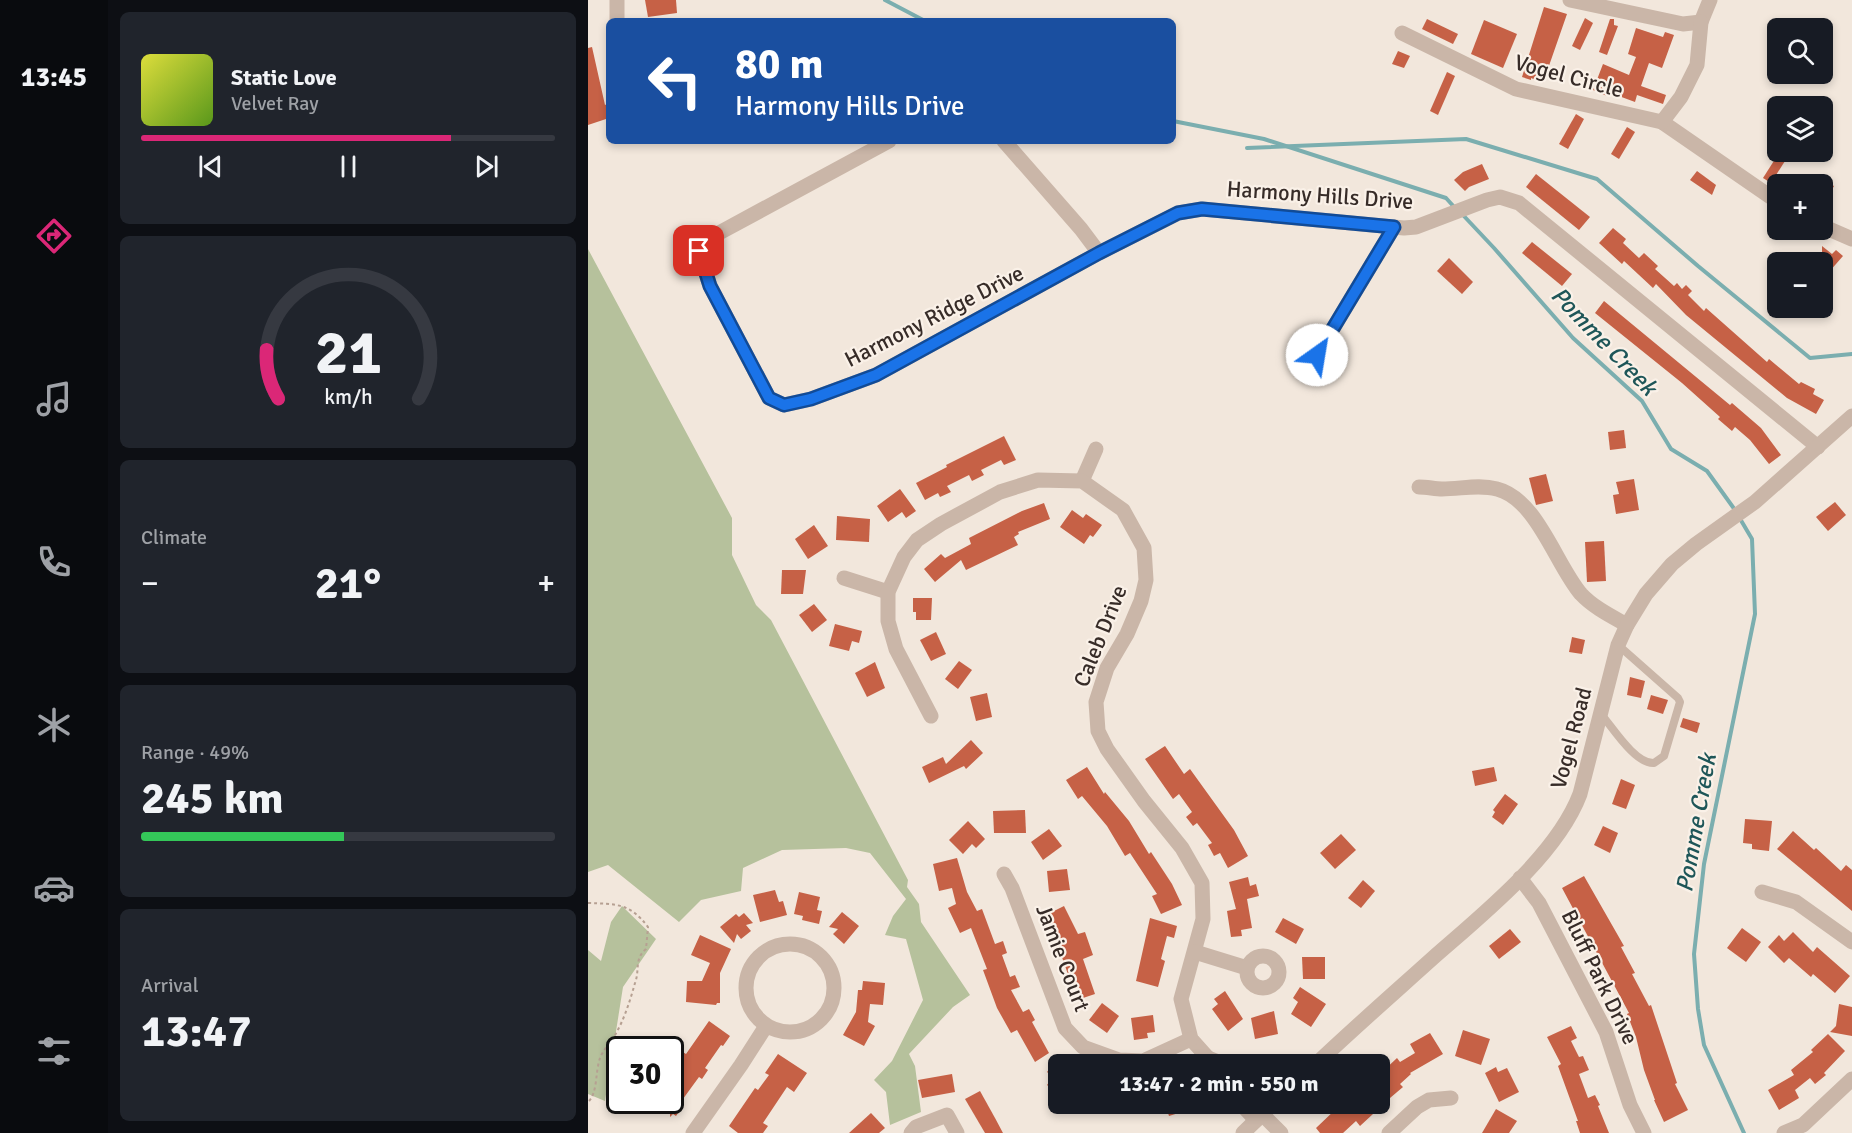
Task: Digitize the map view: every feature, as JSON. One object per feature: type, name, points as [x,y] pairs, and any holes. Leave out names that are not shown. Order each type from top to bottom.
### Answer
[{"type":"street","points":[[617,0],[617,18]]},
{"type":"street","points":[[1570,0],[1683,24],[1701,22]]},
{"type":"street","points":[[1662,122],[1681,97],[1697,64],[1701,22],[1710,0]]},
{"type":"street","name":"Vogel Circle","points":[[1402,33],[1516,89],[1662,122],[1767,194]]},
{"type":"street","name":"Harmony Ridge Drive","points":[[883,144],[706,240],[699,251],[710,286],[769,398],[784,405],[811,399],[876,375],[1099,253]]},
{"type":"street","points":[[1007,144],[1099,253]]},
{"type":"street","name":"Harmony Hills Drive","points":[[1099,253],[1178,213],[1202,209],[1394,227],[1416,227],[1472,205],[1500,197],[1519,203],[1818,447]]},
{"type":"street","points":[[1317,355],[1394,227]]},
{"type":"street","points":[[1833,231],[1852,239]]},
{"type":"street","name":"Vogel Road","points":[[1327,1054],[1473,923],[1520,878],[1559,834],[1574,810],[1580,794],[1618,645],[1626,625],[1656,580],[1696,544],[1755,502],[1852,416]]},
{"type":"street","points":[[931,716],[896,650],[888,621],[888,592],[904,557],[917,540],[941,524],[1000,492],[1038,480],[1082,481],[1096,449]]},
{"type":"street","name":"Caleb Drive","points":[[1082,481],[1123,510],[1144,548],[1146,580],[1141,601],[1127,634],[1107,668],[1101,685],[1096,702],[1098,731],[1107,749],[1144,801],[1182,848],[1202,883],[1203,919],[1181,999],[1191,1039],[1203,1054]]},
{"type":"street","points":[[1419,487],[1442,489],[1478,486],[1498,489],[1513,495],[1531,514],[1581,594],[1626,625]]},
{"type":"street","points":[[844,578],[888,592]]},
{"type":"street","name":"Jamie Court","points":[[1004,874],[1012,888],[1065,1028],[1083,1047],[1119,1060],[1143,1061],[1191,1039]]},
{"type":"street","name":"Bluff Park Drive","points":[[1520,878],[1539,903],[1606,1032],[1630,1105],[1644,1133]]},
{"type":"street","points":[[1762,892],[1796,902],[1852,942]]},
{"type":"street","points":[[781,944],[801,945],[815,952],[829,968],[833,980],[832,1001],[825,1016],[815,1025],[803,1031],[784,1032],[766,1026],[756,1018],[746,996],[747,973],[753,962],[768,949],[781,944]]},
{"type":"street","points":[[1195,952],[1247,968]]},
{"type":"street","points":[[693,1133],[766,1026]]},
{"type":"street","points":[[1784,1133],[1803,1125],[1852,1079]]},
{"type":"street","points":[[1389,1133],[1417,1107],[1429,1100],[1451,1098]]},
{"type":"street","points":[[1243,1133],[1260,1114]]},
{"type":"street","points":[[1267,1114],[1281,1133]]},
{"type":"street","points":[[910,1133],[916,1128],[947,1115],[957,1133]]},
{"type":"lane","points":[[1601,714],[1635,755],[1643,761],[1654,763],[1664,756],[1680,702],[1618,645]]},
{"type":"path","points":[[588,903],[624,905],[648,927],[646,950],[637,961],[636,983],[619,1028],[602,1053],[596,1071],[595,1093],[588,1102]]},
{"type":"green space","points":[[588,249],[732,518],[732,555],[756,605],[771,620],[908,880],[907,887],[919,904],[921,922],[970,995],[953,1007],[909,1054],[915,1066],[921,1112],[890,1125],[886,1092],[874,1080],[892,1061],[923,1000],[906,939],[885,935],[893,916],[906,899],[870,853],[846,848],[782,850],[743,868],[741,891],[701,900],[679,922],[608,865],[588,872]]},
{"type":"green space","points":[[622,906],[656,939],[623,987],[615,1036],[606,1036],[605,1101],[588,1094],[588,950],[601,961],[611,922]]},
{"type":"building","points":[[645,0],[676,0],[677,13],[648,17]]},
{"type":"building","points":[[1544,7],[1567,14],[1543,83],[1522,77]]},
{"type":"building","points":[[1585,18],[1593,23],[1580,50],[1572,46]]},
{"type":"building","points":[[1427,19],[1458,34],[1453,44],[1422,29]]},
{"type":"building","points":[[1610,19],[1614,19],[1614,25],[1618,26],[1607,55],[1599,52]]},
{"type":"building","points":[[1484,20],[1517,34],[1503,68],[1471,54]]},
{"type":"building","points":[[1636,28],[1663,37],[1665,32],[1674,35],[1662,68],[1649,63],[1641,86],[1666,95],[1663,104],[1637,95],[1635,102],[1608,92],[1607,96],[1593,90],[1603,64],[1629,75],[1636,57],[1628,54]]},
{"type":"building","points":[[592,47],[606,104],[606,119],[588,125],[588,48]]},
{"type":"building","points":[[1398,51],[1410,56],[1404,68],[1392,64]]},
{"type":"building","points":[[1447,72],[1455,76],[1438,115],[1430,111]]},
{"type":"building","points":[[1576,114],[1584,119],[1568,149],[1559,144]]},
{"type":"building","points":[[1627,127],[1635,132],[1619,159],[1611,154]]},
{"type":"building","points":[[1773,162],[1784,162],[1777,174],[1767,174],[1767,180],[1763,178]]},
{"type":"building","points":[[1482,164],[1489,179],[1465,191],[1454,180],[1463,172]]},
{"type":"building","points":[[1697,171],[1716,185],[1712,195],[1690,180]]},
{"type":"building","points":[[1536,174],[1590,217],[1579,230],[1526,187]]},
{"type":"building","points":[[1613,228],[1626,239],[1623,243],[1639,258],[1644,253],[1658,266],[1655,269],[1674,286],[1677,283],[1682,289],[1686,285],[1692,291],[1688,295],[1704,311],[1706,308],[1767,362],[1769,359],[1799,384],[1801,382],[1815,389],[1813,394],[1824,400],[1816,414],[1787,398],[1686,315],[1656,284],[1653,288],[1624,261],[1622,264],[1599,243]]},
{"type":"building","points":[[1532,242],[1572,274],[1562,286],[1522,253]]},
{"type":"building","points":[[1836,250],[1843,256],[1833,267],[1833,253]]},
{"type":"building","points":[[1449,258],[1473,282],[1462,294],[1437,271]]},
{"type":"building","points":[[1604,301],[1761,428],[1781,455],[1769,464],[1750,440],[1735,427],[1732,431],[1682,383],[1595,313]]},
{"type":"building","points":[[1624,430],[1626,448],[1610,450],[1608,432]]},
{"type":"building","points":[[1004,436],[1016,460],[1004,465],[1001,460],[981,470],[984,475],[972,481],[969,475],[947,486],[951,492],[940,497],[938,493],[925,500],[916,483]]},
{"type":"building","points":[[1546,474],[1553,501],[1536,505],[1529,478]]},
{"type":"building","points":[[1634,479],[1639,510],[1616,514],[1613,495],[1619,494],[1616,482]]},
{"type":"building","points":[[900,489],[916,511],[906,518],[902,512],[888,522],[877,506]]},
{"type":"building","points":[[1835,502],[1846,515],[1828,531],[1816,517]]},
{"type":"building","points":[[1044,503],[1050,519],[1018,532],[1019,534],[1014,537],[1018,545],[966,570],[961,560],[935,582],[924,569],[941,554],[945,558],[971,544],[969,538],[1022,511]]},
{"type":"building","points":[[1072,510],[1083,518],[1086,514],[1102,525],[1093,537],[1090,535],[1084,544],[1060,527]]},
{"type":"building","points":[[837,516],[870,519],[869,542],[836,540]]},
{"type":"building","points":[[814,525],[828,546],[808,559],[795,539]]},
{"type":"building","points":[[1604,541],[1606,581],[1587,582],[1585,542]]},
{"type":"building","points":[[782,570],[806,570],[803,594],[781,594]]},
{"type":"building","points":[[913,598],[932,598],[931,620],[916,620],[916,612],[913,612]]},
{"type":"building","points":[[814,604],[827,620],[812,632],[799,615]]},
{"type":"building","points":[[835,624],[862,631],[859,643],[852,641],[849,651],[829,646]]},
{"type":"building","points":[[936,632],[946,654],[931,661],[920,640]]},
{"type":"building","points":[[1572,637],[1585,640],[1582,654],[1569,652]]},
{"type":"building","points":[[959,661],[972,670],[958,689],[945,679]]},
{"type":"building","points":[[875,662],[885,688],[867,697],[855,673]]},
{"type":"building","points":[[1630,677],[1645,681],[1641,698],[1627,695]]},
{"type":"building","points":[[987,693],[992,717],[976,721],[970,697]]},
{"type":"building","points":[[1651,695],[1668,700],[1663,714],[1647,709]]},
{"type":"building","points":[[1683,718],[1700,723],[1697,733],[1680,727]]},
{"type":"building","points":[[971,740],[983,753],[966,769],[964,766],[929,783],[922,767],[943,757],[946,764]]},
{"type":"building","points":[[1165,746],[1184,774],[1190,769],[1234,830],[1248,856],[1228,868],[1220,853],[1214,856],[1208,845],[1212,843],[1197,823],[1193,826],[1186,817],[1192,812],[1179,794],[1173,799],[1145,759]]},
{"type":"building","points":[[1087,767],[1104,794],[1105,792],[1129,821],[1149,854],[1151,852],[1172,884],[1182,905],[1161,914],[1152,896],[1157,894],[1130,853],[1125,856],[1107,826],[1082,796],[1078,799],[1066,780]]},
{"type":"building","points":[[1494,767],[1497,781],[1475,786],[1472,771]]},
{"type":"building","points":[[1621,779],[1635,785],[1626,809],[1612,804]]},
{"type":"building","points":[[1505,794],[1518,804],[1503,825],[1492,817],[1495,812],[1493,810]]},
{"type":"building","points":[[1025,810],[1026,833],[994,833],[993,811]]},
{"type":"building","points":[[1745,819],[1772,821],[1769,851],[1752,849],[1752,844],[1743,843]]},
{"type":"building","points":[[968,821],[985,839],[976,848],[972,844],[963,854],[949,840]]},
{"type":"building","points":[[1603,826],[1618,833],[1610,853],[1594,845]]},
{"type":"building","points":[[1049,829],[1062,846],[1043,860],[1031,842]]},
{"type":"building","points":[[1793,831],[1841,871],[1846,865],[1852,870],[1852,911],[1777,849]]},
{"type":"building","points":[[1341,834],[1356,850],[1335,869],[1320,853]]},
{"type":"building","points":[[957,858],[967,892],[977,911],[982,909],[995,944],[1003,941],[1007,953],[1002,955],[1010,977],[1015,975],[1020,987],[1011,990],[1023,1012],[1029,1009],[1035,1020],[1032,1022],[1049,1053],[1035,1062],[1017,1030],[1011,1033],[997,1008],[983,970],[987,969],[971,928],[960,933],[948,908],[956,904],[952,888],[939,891],[933,864]]},
{"type":"building","points":[[1067,869],[1070,890],[1049,892],[1047,871]]},
{"type":"building","points":[[1584,876],[1624,946],[1621,947],[1635,973],[1632,974],[1649,1006],[1651,1005],[1677,1083],[1675,1084],[1688,1110],[1664,1122],[1644,1070],[1636,1037],[1627,1014],[1629,1013],[1562,888]]},
{"type":"building","points":[[1248,877],[1250,886],[1256,884],[1259,896],[1247,899],[1252,928],[1241,930],[1242,936],[1231,937],[1227,911],[1236,909],[1229,882]]},
{"type":"building","points":[[1363,880],[1375,891],[1361,908],[1348,898]]},
{"type":"building","points":[[775,890],[779,902],[783,901],[787,915],[760,922],[753,895]]},
{"type":"building","points":[[799,892],[820,897],[817,910],[822,911],[819,924],[802,920],[803,916],[794,914]]},
{"type":"building","points":[[1064,906],[1078,934],[1085,932],[1093,955],[1083,959],[1095,994],[1077,1000],[1057,943],[1059,942],[1046,915]]},
{"type":"building","points":[[842,912],[859,926],[844,944],[833,934],[838,929],[829,927]]},
{"type":"building","points":[[744,913],[753,923],[746,925],[751,931],[741,939],[737,934],[734,943],[720,927],[736,914],[739,917]]},
{"type":"building","points":[[1150,918],[1177,926],[1174,938],[1167,936],[1161,959],[1165,961],[1158,987],[1136,981]]},
{"type":"building","points":[[1283,918],[1304,929],[1296,944],[1275,932]]},
{"type":"building","points":[[1742,928],[1761,942],[1746,962],[1727,948]]},
{"type":"building","points":[[1510,929],[1521,942],[1499,959],[1489,946]]},
{"type":"building","points":[[1793,932],[1813,952],[1817,947],[1850,976],[1835,993],[1789,958],[1784,963],[1768,947],[1779,935],[1784,941]]},
{"type":"building","points":[[700,935],[731,949],[720,973],[720,1003],[716,1005],[686,1002],[687,981],[702,981],[710,963],[691,955]]},
{"type":"building","points":[[1302,957],[1325,957],[1325,979],[1303,979]]},
{"type":"building","points":[[863,981],[885,983],[883,1005],[870,1004],[868,1022],[875,1026],[864,1046],[843,1035],[856,1012],[858,990],[862,990]]},
{"type":"building","points":[[1300,987],[1326,1004],[1311,1027],[1291,1014],[1298,1002],[1293,998]]},
{"type":"building","points":[[1225,991],[1243,1019],[1228,1031],[1212,1009],[1218,1004],[1214,999]]},
{"type":"building","points":[[1102,1003],[1119,1016],[1107,1033],[1089,1020]]},
{"type":"building","points":[[1839,1004],[1852,1007],[1852,1036],[1830,1032],[1836,1026]]},
{"type":"building","points":[[1274,1011],[1278,1034],[1255,1039],[1251,1018]]},
{"type":"building","points":[[1153,1015],[1155,1032],[1147,1033],[1148,1038],[1134,1040],[1131,1018]]},
{"type":"building","points":[[709,1021],[730,1036],[705,1068],[708,1070],[702,1079],[699,1077],[684,1098],[684,1053],[686,1054]]},
{"type":"building","points":[[1571,1026],[1577,1038],[1571,1041],[1579,1057],[1583,1056],[1589,1070],[1579,1074],[1588,1098],[1595,1095],[1609,1133],[1580,1133],[1576,1121],[1578,1121],[1558,1066],[1561,1064],[1547,1037]]},
{"type":"building","points":[[1463,1030],[1490,1039],[1481,1065],[1455,1056]]},
{"type":"building","points":[[1430,1033],[1443,1054],[1410,1073],[1400,1084],[1403,1087],[1390,1098],[1390,1065],[1397,1058],[1400,1062],[1415,1053],[1410,1044]]},
{"type":"building","points":[[1828,1034],[1845,1051],[1824,1073],[1826,1075],[1815,1084],[1810,1078],[1795,1090],[1799,1098],[1779,1110],[1768,1090],[1794,1075],[1791,1070],[1813,1052],[1811,1050]]},
{"type":"building","points":[[778,1054],[807,1073],[794,1092],[787,1087],[763,1123],[768,1126],[763,1133],[738,1133],[729,1126],[755,1088],[758,1090],[769,1075],[765,1073]]},
{"type":"building","points":[[1496,1067],[1498,1072],[1507,1068],[1519,1092],[1499,1102],[1485,1073]]},
{"type":"building","points":[[952,1074],[955,1092],[922,1098],[918,1080]]},
{"type":"building","points":[[980,1091],[1003,1133],[985,1133],[965,1099]]},
{"type":"building","points":[[1496,1109],[1517,1121],[1509,1133],[1482,1133]]},
{"type":"building","points":[[871,1113],[885,1128],[879,1133],[849,1133]]},
{"type":"building","points":[[1331,1114],[1373,1114],[1360,1126],[1356,1121],[1343,1133],[1320,1133],[1316,1128]]},
{"type":"waterway","name":"Pomme Creek","points":[[885,0],[919,18]]},
{"type":"waterway","name":"Pomme Creek","points":[[1176,122],[1264,139],[1446,198],[1456,209]]},
{"type":"waterway","points":[[1247,148],[1466,139],[1597,179],[1810,358],[1852,354]]},
{"type":"waterway","name":"Pomme Creek","points":[[1462,214],[1573,338],[1642,401],[1671,449],[1707,471],[1735,510]]},
{"type":"waterway","name":"Pomme Creek","points":[[1739,517],[1752,539],[1755,614],[1704,864],[1694,954],[1698,1009],[1704,1045],[1744,1133]]},
{"type":"route","points":[[699,251],[710,286],[769,398],[784,405],[811,399],[876,375],[1099,253],[1178,213],[1202,209],[1394,227],[1317,355]]}]
